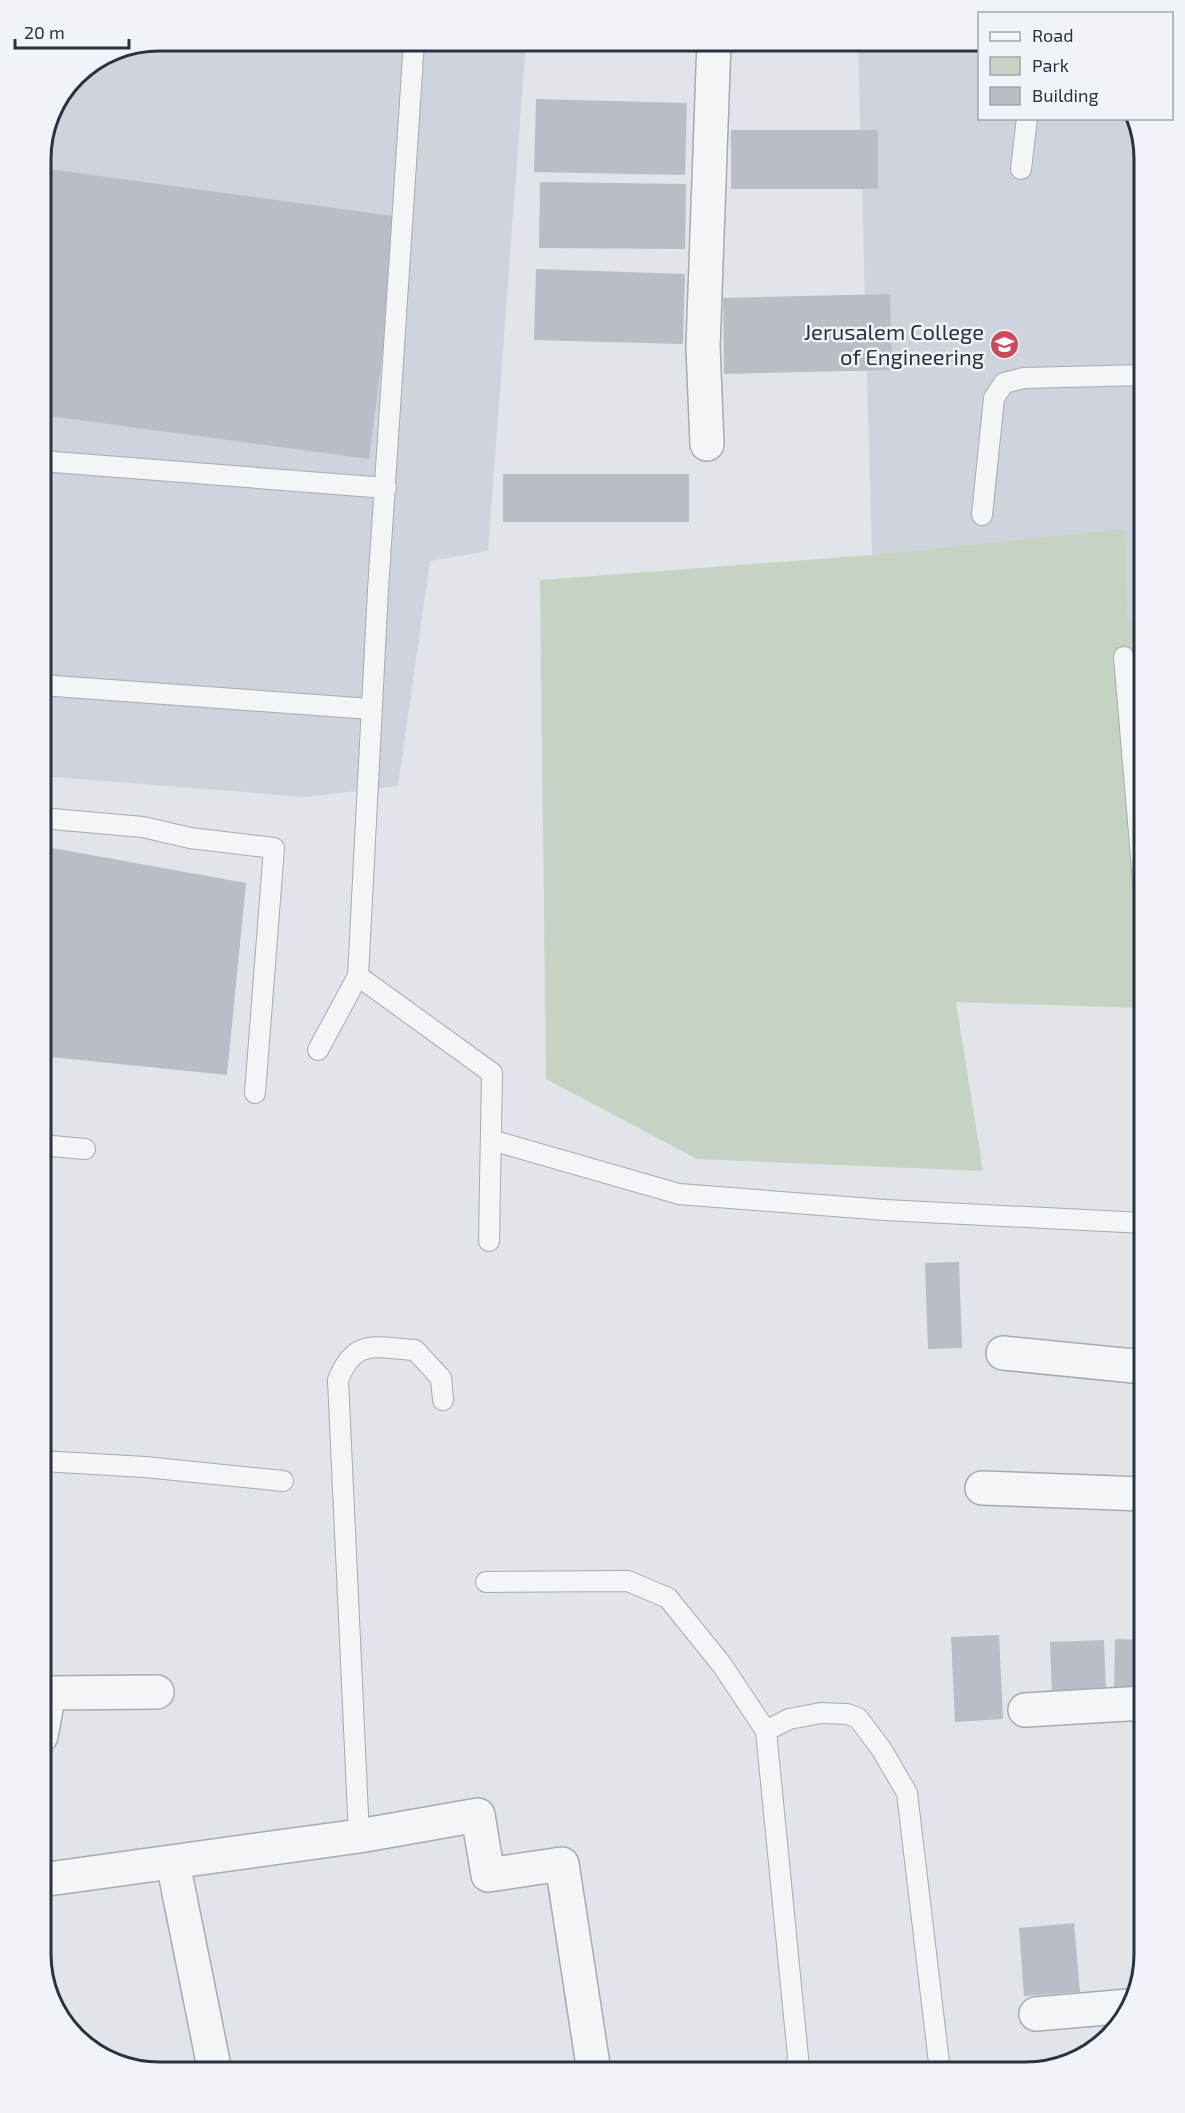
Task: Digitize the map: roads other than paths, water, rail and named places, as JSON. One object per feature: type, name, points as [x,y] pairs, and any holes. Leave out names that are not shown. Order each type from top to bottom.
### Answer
[{"type":"street","points":[[706,444],[704,347],[714,51]]},
{"type":"street","points":[[1003,1353],[1134,1366]]},
{"type":"street","points":[[982,1488],[1134,1494]]},
{"type":"street","points":[[51,1692],[157,1692]]},
{"type":"street","points":[[1025,1710],[1134,1704]]},
{"type":"street","points":[[51,1879],[359,1836],[478,1815],[488,1875],[562,1864],[592,2062]]},
{"type":"street","points":[[173,1863],[213,2062]]},
{"type":"street","points":[[1036,2014],[1120,2007]]},
{"type":"lane","points":[[318,1050],[358,976],[371,709],[413,51]]},
{"type":"lane","points":[[1021,170],[1027,120]]},
{"type":"lane","points":[[982,515],[994,398],[1004,383],[1024,378],[1134,375]]},
{"type":"lane","points":[[51,462],[386,488]]},
{"type":"lane","points":[[1124,657],[1134,774]]},
{"type":"lane","points":[[51,686],[371,709]]},
{"type":"lane","points":[[51,819],[142,827],[190,838],[274,848],[255,1093]]},
{"type":"lane","points":[[358,976],[492,1073],[489,1241]]},
{"type":"lane","points":[[491,1140],[679,1194],[885,1210],[1134,1222]]},
{"type":"lane","points":[[51,1146],[85,1149]]},
{"type":"lane","points":[[359,1836],[338,1380],[346,1360],[364,1347],[415,1350],[441,1378],[443,1400]]},
{"type":"lane","points":[[51,1462],[145,1467],[283,1480]]},
{"type":"lane","points":[[486,1582],[628,1581],[668,1598],[716,1657],[766,1731],[797,2062]]},
{"type":"lane","points":[[766,1731],[789,1719],[821,1713],[847,1714],[858,1718],[882,1750],[907,1793],[939,2062]]},
{"type":"place","name":"Jerusalem College of Engineering","points":[[1005,344]]}]
